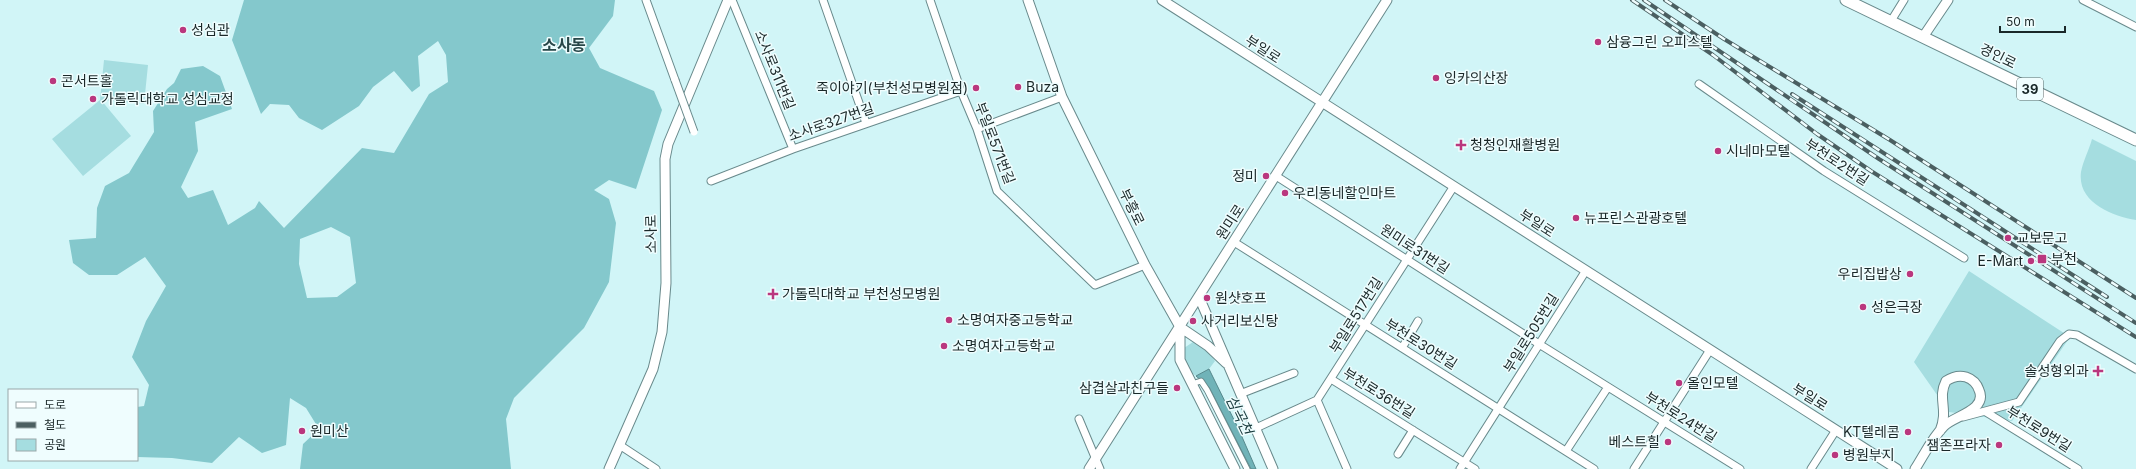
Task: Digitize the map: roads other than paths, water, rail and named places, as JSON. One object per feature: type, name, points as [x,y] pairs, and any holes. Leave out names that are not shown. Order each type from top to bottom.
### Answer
[{"type":"main road","name":"경인로","points":[[1846,0],[2136,140]]},
{"type":"street","points":[[646,0],[694,132]]},
{"type":"street","name":"소사로","points":[[609,469],[621,446],[653,369],[662,332],[666,283],[665,160],[668,144],[728,0]]},
{"type":"street","name":"소사로311번길","points":[[732,0],[793,149]]},
{"type":"street","points":[[822,0],[866,123]]},
{"type":"street","name":"부일로571번길","points":[[930,0],[961,91],[977,129],[997,192],[1095,285],[1145,265]]},
{"type":"street","name":"부흥로","points":[[1028,0],[1062,97],[1145,265],[1180,327],[1208,346],[1226,363]]},
{"type":"street","name":"부일로","points":[[1162,0],[1322,104],[1454,186],[1585,272],[1897,469]]},
{"type":"street","name":"원미로","points":[[1089,469],[1387,0]]},
{"type":"street","points":[[1891,21],[1904,0]]},
{"type":"street","points":[[1923,37],[1948,0]]},
{"type":"street","points":[[2083,0],[2136,27]]},
{"type":"street","name":"부천로2번길","points":[[1699,84],[1824,171],[1964,258]]},
{"type":"street","name":"소사로327번길","points":[[711,181],[793,149],[961,91]]},
{"type":"street","points":[[977,129],[1062,97]]},
{"type":"street","name":"원미로31번길","points":[[1276,176],[1539,344]]},
{"type":"street","name":"부일로517번길","points":[[1317,400],[1454,186]]},
{"type":"street","name":"부천로30번길","points":[[1234,242],[1594,469]]},
{"type":"street","name":"부일로505번길","points":[[1460,469],[1585,272]]},
{"type":"street","name":"부흥로","points":[[1199,297],[1226,363],[1273,469]]},
{"type":"street","points":[[1402,348],[1418,322]]},
{"type":"street","name":"부흥로","points":[[1180,327],[1180,360],[1235,469]]},
{"type":"street","points":[[1953,419],[1986,412],[2019,402],[2063,337],[2069,334],[2077,335],[2136,369]]},
{"type":"street","name":"부천로24번길","points":[[1539,344],[1740,469]]},
{"type":"street","points":[[1634,469],[1710,350]]},
{"type":"street","points":[[1240,394],[1294,373]]},
{"type":"street","points":[[1915,469],[1940,431],[1953,419],[1973,409],[1980,399],[1978,386],[1966,377],[1957,376],[1946,381],[1942,395],[1945,412],[1940,431]]},
{"type":"street","name":"부천로36번길","points":[[1331,379],[1475,469]]},
{"type":"street","points":[[1195,383],[1201,381],[1207,390],[1247,469]]},
{"type":"street","points":[[1566,451],[1608,387]]},
{"type":"street","points":[[1256,428],[1317,400],[1346,469]]},
{"type":"street","name":"부천로9번길","points":[[1986,412],[2078,469]]},
{"type":"street","points":[[1079,419],[1100,469]]},
{"type":"street","name":"부천로36번길","points":[[1398,454],[1413,430]]},
{"type":"street","points":[[1811,469],[1836,430]]},
{"type":"street","points":[[621,446],[656,469]]},
{"type":"railway","points":[[1632,0],[1713,55],[1817,134],[1871,171],[2136,337]]},
{"type":"railway","points":[[1644,0],[1879,159],[2136,323]]},
{"type":"railway","points":[[1665,0],[1724,39],[1890,140],[2136,298]]},
{"type":"railway","points":[[1792,94],[2107,297]]},
{"type":"place","name":"성심관","points":[[183,30]]},
{"type":"place","name":"삼융그린 오피스텔","points":[[1598,42]]},
{"type":"place","name":"잉카의산장","points":[[1436,78]]},
{"type":"place","name":"콘서트홀","points":[[53,81]]},
{"type":"place","name":"Buza","points":[[1018,87]]},
{"type":"place","name":"죽이야기(부천성모병원점)","points":[[976,88]]},
{"type":"place","name":"가톨릭대학교 성심교정","points":[[93,99]]},
{"type":"place","name":"청청인재활병원","points":[[1461,145]]},
{"type":"place","name":"시네마모텔","points":[[1718,151]]},
{"type":"place","name":"정미","points":[[1266,176]]},
{"type":"place","name":"우리동네할인마트","points":[[1285,193]]},
{"type":"place","name":"뉴프린스관광호텔","points":[[1576,218]]},
{"type":"place","name":"교보문고","points":[[2008,238]]},
{"type":"place","name":"부천","points":[[2042,259]]},
{"type":"place","name":"E-Mart","points":[[2031,261]]},
{"type":"place","name":"우리집밥상","points":[[1910,274]]},
{"type":"place","name":"가톨릭대학교 부천성모병원","points":[[773,294]]},
{"type":"place","name":"원샷호프","points":[[1207,298]]},
{"type":"place","name":"성은극장","points":[[1863,307]]},
{"type":"place","name":"소명여자중고등학교","points":[[949,320]]},
{"type":"place","name":"사거리보신탕","points":[[1193,321]]},
{"type":"place","name":"소명여자고등학교","points":[[944,346]]},
{"type":"place","name":"솔성형외과","points":[[2098,371]]},
{"type":"place","name":"올인모텔","points":[[1679,383]]},
{"type":"place","name":"삼겹살과친구들","points":[[1177,388]]},
{"type":"place","name":"원미산","points":[[302,431]]},
{"type":"place","name":"KT텔레콤","points":[[1908,432]]},
{"type":"place","name":"베스트힐","points":[[1668,442]]},
{"type":"place","name":"잼존프라자","points":[[1999,445]]},
{"type":"place","name":"병원부지","points":[[1835,455]]},
{"type":"district","name":"소사동","points":[[564,45]]},
{"type":"water label","name":"심곡천","points":[[1239,415]]}]
